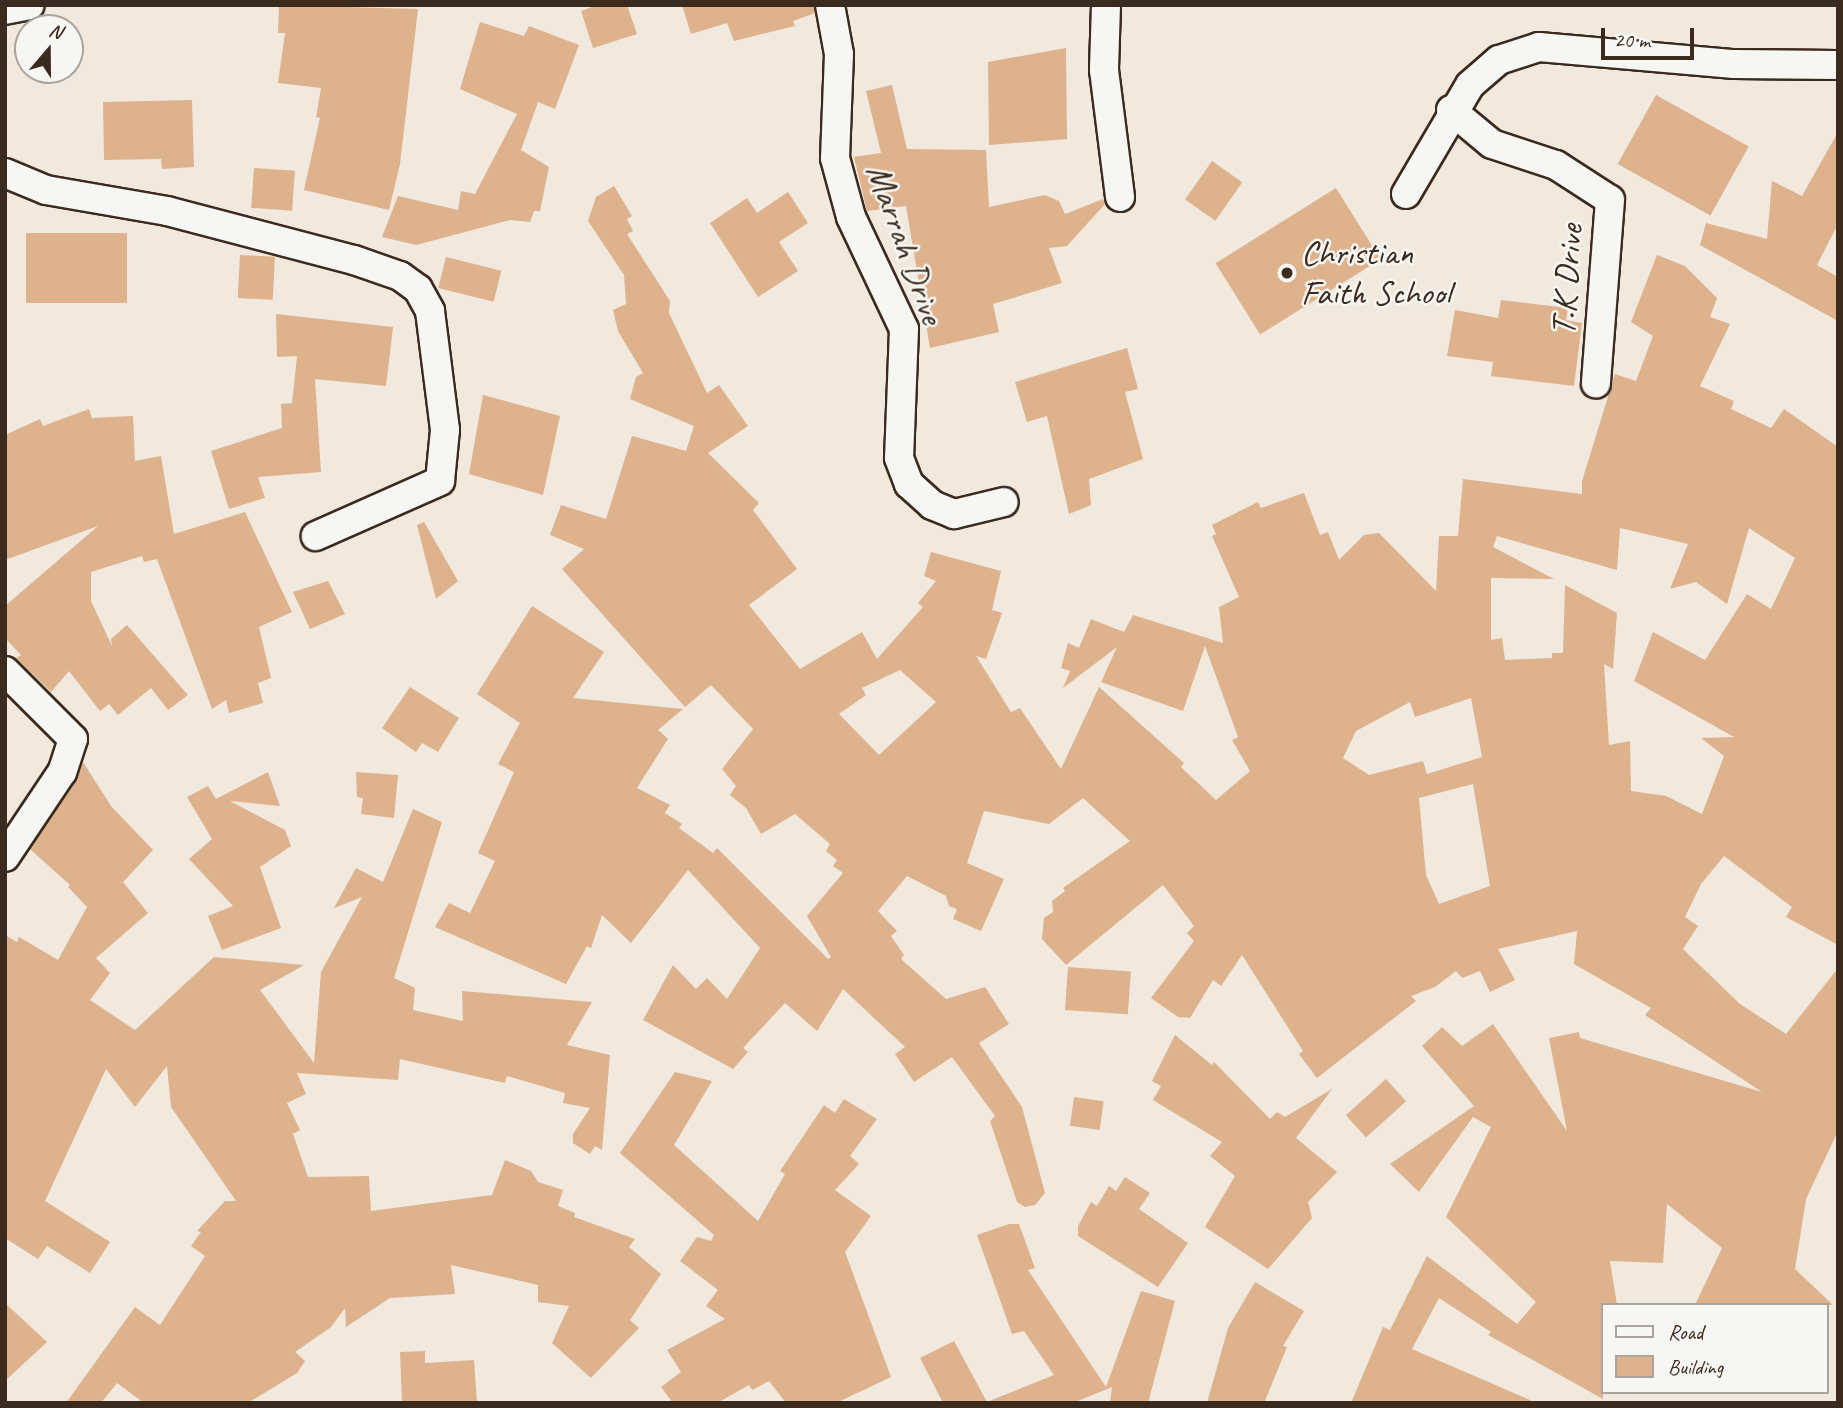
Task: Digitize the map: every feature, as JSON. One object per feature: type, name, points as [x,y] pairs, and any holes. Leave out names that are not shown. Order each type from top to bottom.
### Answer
[{"type":"street","points":[[5,10],[30,5]]},
{"type":"street","name":"Marrah Drive","points":[[830,5],[839,54],[835,158],[851,216],[904,329],[899,458],[909,484],[932,505],[954,514],[1004,502]]},
{"type":"street","points":[[1106,5],[1104,70],[1120,197]]},
{"type":"street","points":[[1406,194],[1451,110],[1470,85],[1499,60],[1539,47],[1734,64],[1838,65]]},
{"type":"street","name":"T.K Drive","points":[[1451,110],[1492,144],[1556,165],[1610,200],[1596,383]]},
{"type":"street","points":[[5,173],[46,190],[191,216],[354,260],[400,276],[418,289],[430,311],[445,430],[440,481],[316,536]]},
{"type":"street","points":[[5,671],[32,702],[73,739],[62,772],[5,857]]},
{"type":"building","points":[[279,5],[418,9],[400,164],[389,210],[304,190],[320,118],[316,117],[321,88],[278,83],[285,33],[278,33]]},
{"type":"building","points":[[598,5],[627,5],[637,34],[593,48],[581,11]]},
{"type":"building","points":[[682,5],[814,5],[815,13],[793,21],[795,26],[734,41],[727,23],[691,34]]},
{"type":"building","points":[[480,22],[524,36],[529,26],[579,45],[555,109],[538,102],[521,150],[549,167],[540,211],[534,211],[530,222],[510,220],[416,245],[382,237],[398,196],[458,210],[461,191],[475,194],[517,114],[460,89]]},
{"type":"building","points":[[1066,48],[1067,139],[989,145],[988,62]]},
{"type":"building","points":[[892,85],[907,149],[986,150],[989,207],[1045,195],[1059,201],[1065,214],[1103,199],[1105,204],[1067,246],[1049,248],[1062,283],[993,304],[999,332],[930,348],[906,206],[867,211],[854,157],[881,153],[866,91]]},
{"type":"building","points":[[1656,95],[1749,146],[1710,215],[1618,164]]},
{"type":"building","points":[[192,100],[194,167],[162,169],[161,159],[104,160],[103,102]]},
{"type":"building","points":[[1838,132],[1838,224],[1817,265],[1838,277],[1838,321],[1700,245],[1706,223],[1767,239],[1772,181],[1802,196]]},
{"type":"building","points":[[1212,161],[1242,182],[1215,221],[1185,200]]},
{"type":"building","points":[[254,168],[295,171],[292,211],[251,208]]},
{"type":"building","points":[[614,186],[632,216],[627,219],[633,231],[627,234],[670,301],[669,313],[707,393],[719,385],[748,426],[708,453],[759,503],[753,510],[797,569],[749,605],[800,669],[862,632],[877,659],[923,607],[918,603],[936,581],[924,576],[931,552],[1001,571],[992,610],[1002,613],[986,659],[976,656],[1011,712],[1020,708],[1061,769],[1099,687],[1184,763],[1181,767],[1216,800],[1250,771],[1232,740],[1238,737],[1205,646],[1183,711],[1101,682],[1117,647],[1063,688],[1070,671],[1061,668],[1068,643],[1079,648],[1091,619],[1124,632],[1133,615],[1223,643],[1219,607],[1239,597],[1212,536],[1216,534],[1212,525],[1258,502],[1261,508],[1304,493],[1320,535],[1328,532],[1339,560],[1364,535],[1379,533],[1436,591],[1439,536],[1458,536],[1463,479],[1582,494],[1582,481],[1615,374],[1636,381],[1653,336],[1631,322],[1657,255],[1685,266],[1717,298],[1710,317],[1730,324],[1700,386],[1734,401],[1731,409],[1771,428],[1784,409],[1838,447],[1838,945],[1786,917],[1792,907],[1724,856],[1701,884],[1685,917],[1698,926],[1683,949],[1740,1004],[1786,1034],[1838,968],[1838,1131],[1806,1199],[1795,1269],[1833,1305],[1696,1303],[1722,1248],[1667,1204],[1663,1263],[1610,1261],[1617,1303],[1602,1303],[1603,1399],[1488,1335],[1491,1332],[1439,1298],[1412,1349],[1537,1403],[1351,1403],[1383,1327],[1390,1330],[1427,1256],[1517,1324],[1536,1302],[1446,1217],[1491,1127],[1473,1117],[1419,1192],[1390,1164],[1474,1106],[1422,1046],[1442,1027],[1462,1046],[1493,1024],[1567,1131],[1549,1038],[1579,1032],[1580,1038],[1762,1092],[1645,1015],[1651,1008],[1574,964],[1577,931],[1498,949],[1515,980],[1490,992],[1480,971],[1462,978],[1456,971],[1435,987],[1411,996],[1416,1001],[1317,1078],[1299,1054],[1303,1051],[1242,955],[1221,986],[1213,980],[1190,1018],[1178,1017],[1151,998],[1194,941],[1187,933],[1194,926],[1163,885],[1066,965],[1042,939],[1044,918],[1053,912],[1052,901],[1065,891],[1063,888],[1130,841],[1083,798],[1049,824],[984,811],[967,863],[1004,879],[981,931],[953,919],[957,909],[949,906],[946,896],[907,876],[878,911],[897,931],[891,936],[904,955],[901,959],[946,999],[985,987],[1009,1024],[979,1043],[1022,1107],[1045,1193],[1035,1205],[1025,1207],[1017,1202],[990,1121],[995,1116],[952,1057],[914,1082],[895,1054],[905,1047],[843,989],[817,1031],[785,1003],[743,1048],[748,1052],[733,1069],[643,1020],[673,965],[696,989],[707,978],[727,999],[760,948],[688,870],[631,943],[602,915],[591,948],[587,946],[566,984],[435,927],[449,903],[470,913],[495,861],[478,853],[514,772],[498,764],[520,723],[477,694],[532,606],[604,652],[573,698],[683,709],[658,730],[668,739],[637,788],[670,805],[665,813],[682,824],[679,828],[713,853],[717,848],[828,959],[831,957],[807,916],[843,873],[833,866],[837,860],[826,851],[830,844],[795,814],[761,834],[746,808],[730,795],[736,786],[722,769],[753,729],[711,685],[685,707],[562,569],[584,549],[550,535],[561,505],[606,519],[632,436],[686,451],[694,426],[630,399],[636,377],[643,373],[618,331],[613,310],[626,304],[624,275],[588,221],[596,197]],"holes":[[[1620,528],[1688,544],[1670,589],[1696,582],[1727,604],[1749,528],[1795,558],[1771,609],[1747,594],[1705,660],[1653,632],[1634,681],[1734,737],[1701,738],[1724,756],[1702,814],[1666,796],[1631,791],[1630,741],[1609,745],[1604,664],[1613,669],[1617,613],[1565,585],[1563,653],[1552,653],[1552,658],[1505,660],[1502,638],[1491,640],[1491,578],[1554,579],[1493,547],[1497,536],[1617,570]],[[900,670],[936,702],[879,755],[839,714],[866,695],[862,688]],[[1471,698],[1482,757],[1427,774],[1423,761],[1369,775],[1343,758],[1356,731],[1410,702],[1415,717]],[[1473,784],[1490,886],[1439,904],[1426,875],[1419,798]]]},
{"type":"building","name":"Christian Faith School","points":[[1336,188],[1381,259],[1260,334],[1216,263]]},
{"type":"building","points":[[788,192],[808,223],[779,242],[798,271],[758,297],[710,223],[747,198],[757,213]]},
{"type":"building","points":[[26,233],[127,233],[127,303],[26,303]]},
{"type":"building","points":[[240,255],[275,257],[273,300],[238,298]]},
{"type":"building","points":[[446,257],[501,271],[494,302],[438,288]]},
{"type":"building","points":[[1501,300],[1568,308],[1566,320],[1582,323],[1574,386],[1491,376],[1493,362],[1447,356],[1455,310],[1498,318]]},
{"type":"building","points":[[276,314],[393,327],[386,386],[315,379],[321,472],[258,477],[265,498],[229,509],[211,451],[282,428],[281,404],[292,403],[297,356],[277,357]]},
{"type":"building","points":[[1127,348],[1138,389],[1125,392],[1143,459],[1089,479],[1091,505],[1069,514],[1047,416],[1027,422],[1015,382]]},
{"type":"building","points":[[483,395],[560,416],[543,495],[469,474]]},
{"type":"building","points":[[89,409],[92,418],[133,416],[135,461],[161,456],[174,534],[245,512],[292,612],[259,627],[271,678],[258,683],[263,703],[229,713],[226,700],[212,709],[157,559],[144,562],[142,556],[91,572],[91,601],[112,646],[111,639],[127,625],[188,695],[168,710],[151,688],[118,715],[109,704],[100,711],[69,671],[51,692],[16,658],[21,655],[5,638],[5,606],[98,526],[5,560],[5,435],[40,419],[43,426]]},
{"type":"building","points":[[424,522],[458,581],[436,599],[417,525]]},
{"type":"building","points":[[328,581],[345,614],[310,629],[293,592]]},
{"type":"building","points":[[410,687],[459,718],[438,752],[422,743],[416,752],[382,728]]},
{"type":"building","points":[[83,762],[111,806],[153,850],[123,882],[148,913],[96,958],[110,973],[90,1000],[135,1030],[214,957],[304,965],[260,990],[314,1063],[321,972],[362,897],[334,908],[356,868],[383,882],[413,809],[442,822],[394,978],[415,988],[413,1010],[463,1021],[462,991],[592,1002],[567,1045],[610,1055],[602,1150],[595,1146],[590,1154],[573,1143],[573,1134],[590,1108],[563,1103],[565,1093],[507,1076],[505,1083],[400,1059],[398,1080],[297,1073],[306,1094],[287,1103],[300,1130],[293,1134],[308,1177],[369,1176],[371,1211],[492,1195],[505,1160],[531,1171],[538,1182],[563,1190],[558,1206],[575,1213],[574,1217],[635,1239],[629,1247],[661,1274],[630,1320],[639,1328],[591,1378],[552,1343],[569,1306],[538,1302],[538,1285],[451,1265],[455,1294],[390,1298],[346,1327],[345,1308],[331,1327],[295,1352],[305,1361],[297,1373],[248,1403],[144,1403],[117,1383],[101,1403],[66,1403],[135,1307],[160,1325],[205,1256],[191,1246],[201,1232],[197,1231],[225,1201],[236,1201],[171,1107],[167,1066],[135,1107],[106,1069],[45,1201],[110,1242],[90,1273],[47,1246],[38,1259],[5,1238],[5,935],[17,942],[19,937],[58,960],[87,907],[68,887],[70,885],[30,849],[76,781]]},
{"type":"building","points":[[268,772],[280,806],[230,801],[285,830],[291,846],[260,867],[281,928],[222,950],[208,916],[233,906],[189,859],[212,839],[187,797],[208,786],[216,799]]},
{"type":"building","points":[[356,772],[398,775],[394,818],[361,814],[363,798],[357,797]]},
{"type":"building","points":[[1068,967],[1131,971],[1128,1014],[1065,1010]]},
{"type":"building","points":[[1175,1035],[1212,1065],[1214,1062],[1270,1119],[1277,1112],[1285,1117],[1332,1089],[1296,1138],[1337,1172],[1308,1202],[1312,1218],[1268,1269],[1205,1227],[1235,1176],[1210,1156],[1222,1142],[1153,1100],[1161,1086],[1152,1081]]},
{"type":"building","points":[[675,1072],[712,1081],[674,1145],[758,1221],[785,1174],[780,1171],[824,1105],[835,1113],[844,1099],[877,1119],[850,1156],[859,1164],[835,1190],[871,1216],[845,1252],[891,1377],[836,1403],[786,1403],[769,1381],[752,1390],[749,1385],[717,1403],[673,1403],[661,1387],[681,1372],[667,1350],[725,1319],[706,1306],[718,1290],[680,1261],[697,1237],[711,1241],[714,1235],[620,1153]]},
{"type":"building","points":[[1386,1079],[1406,1101],[1366,1137],[1346,1115]]},
{"type":"building","points":[[1074,1097],[1104,1101],[1100,1130],[1070,1126]]},
{"type":"building","points":[[1125,1177],[1150,1193],[1139,1209],[1188,1243],[1158,1287],[1078,1236],[1078,1226],[1091,1202],[1097,1206],[1109,1186],[1116,1191]]},
{"type":"building","points":[[1009,1224],[1019,1224],[1035,1268],[1028,1270],[1106,1387],[1141,1291],[1175,1301],[1148,1403],[1110,1403],[1112,1387],[1073,1403],[943,1403],[920,1358],[954,1341],[987,1402],[1054,1375],[1024,1331],[1012,1334],[977,1235]]},
{"type":"building","points":[[1255,1282],[1304,1311],[1283,1346],[1287,1347],[1264,1403],[1207,1403],[1228,1328]]},
{"type":"building","points":[[5,1303],[47,1342],[5,1381]]},
{"type":"building","points":[[425,1351],[425,1363],[474,1360],[477,1403],[402,1403],[400,1352]]},
{"type":"place","name":"Christian Faith School","points":[[1287,273]]}]
